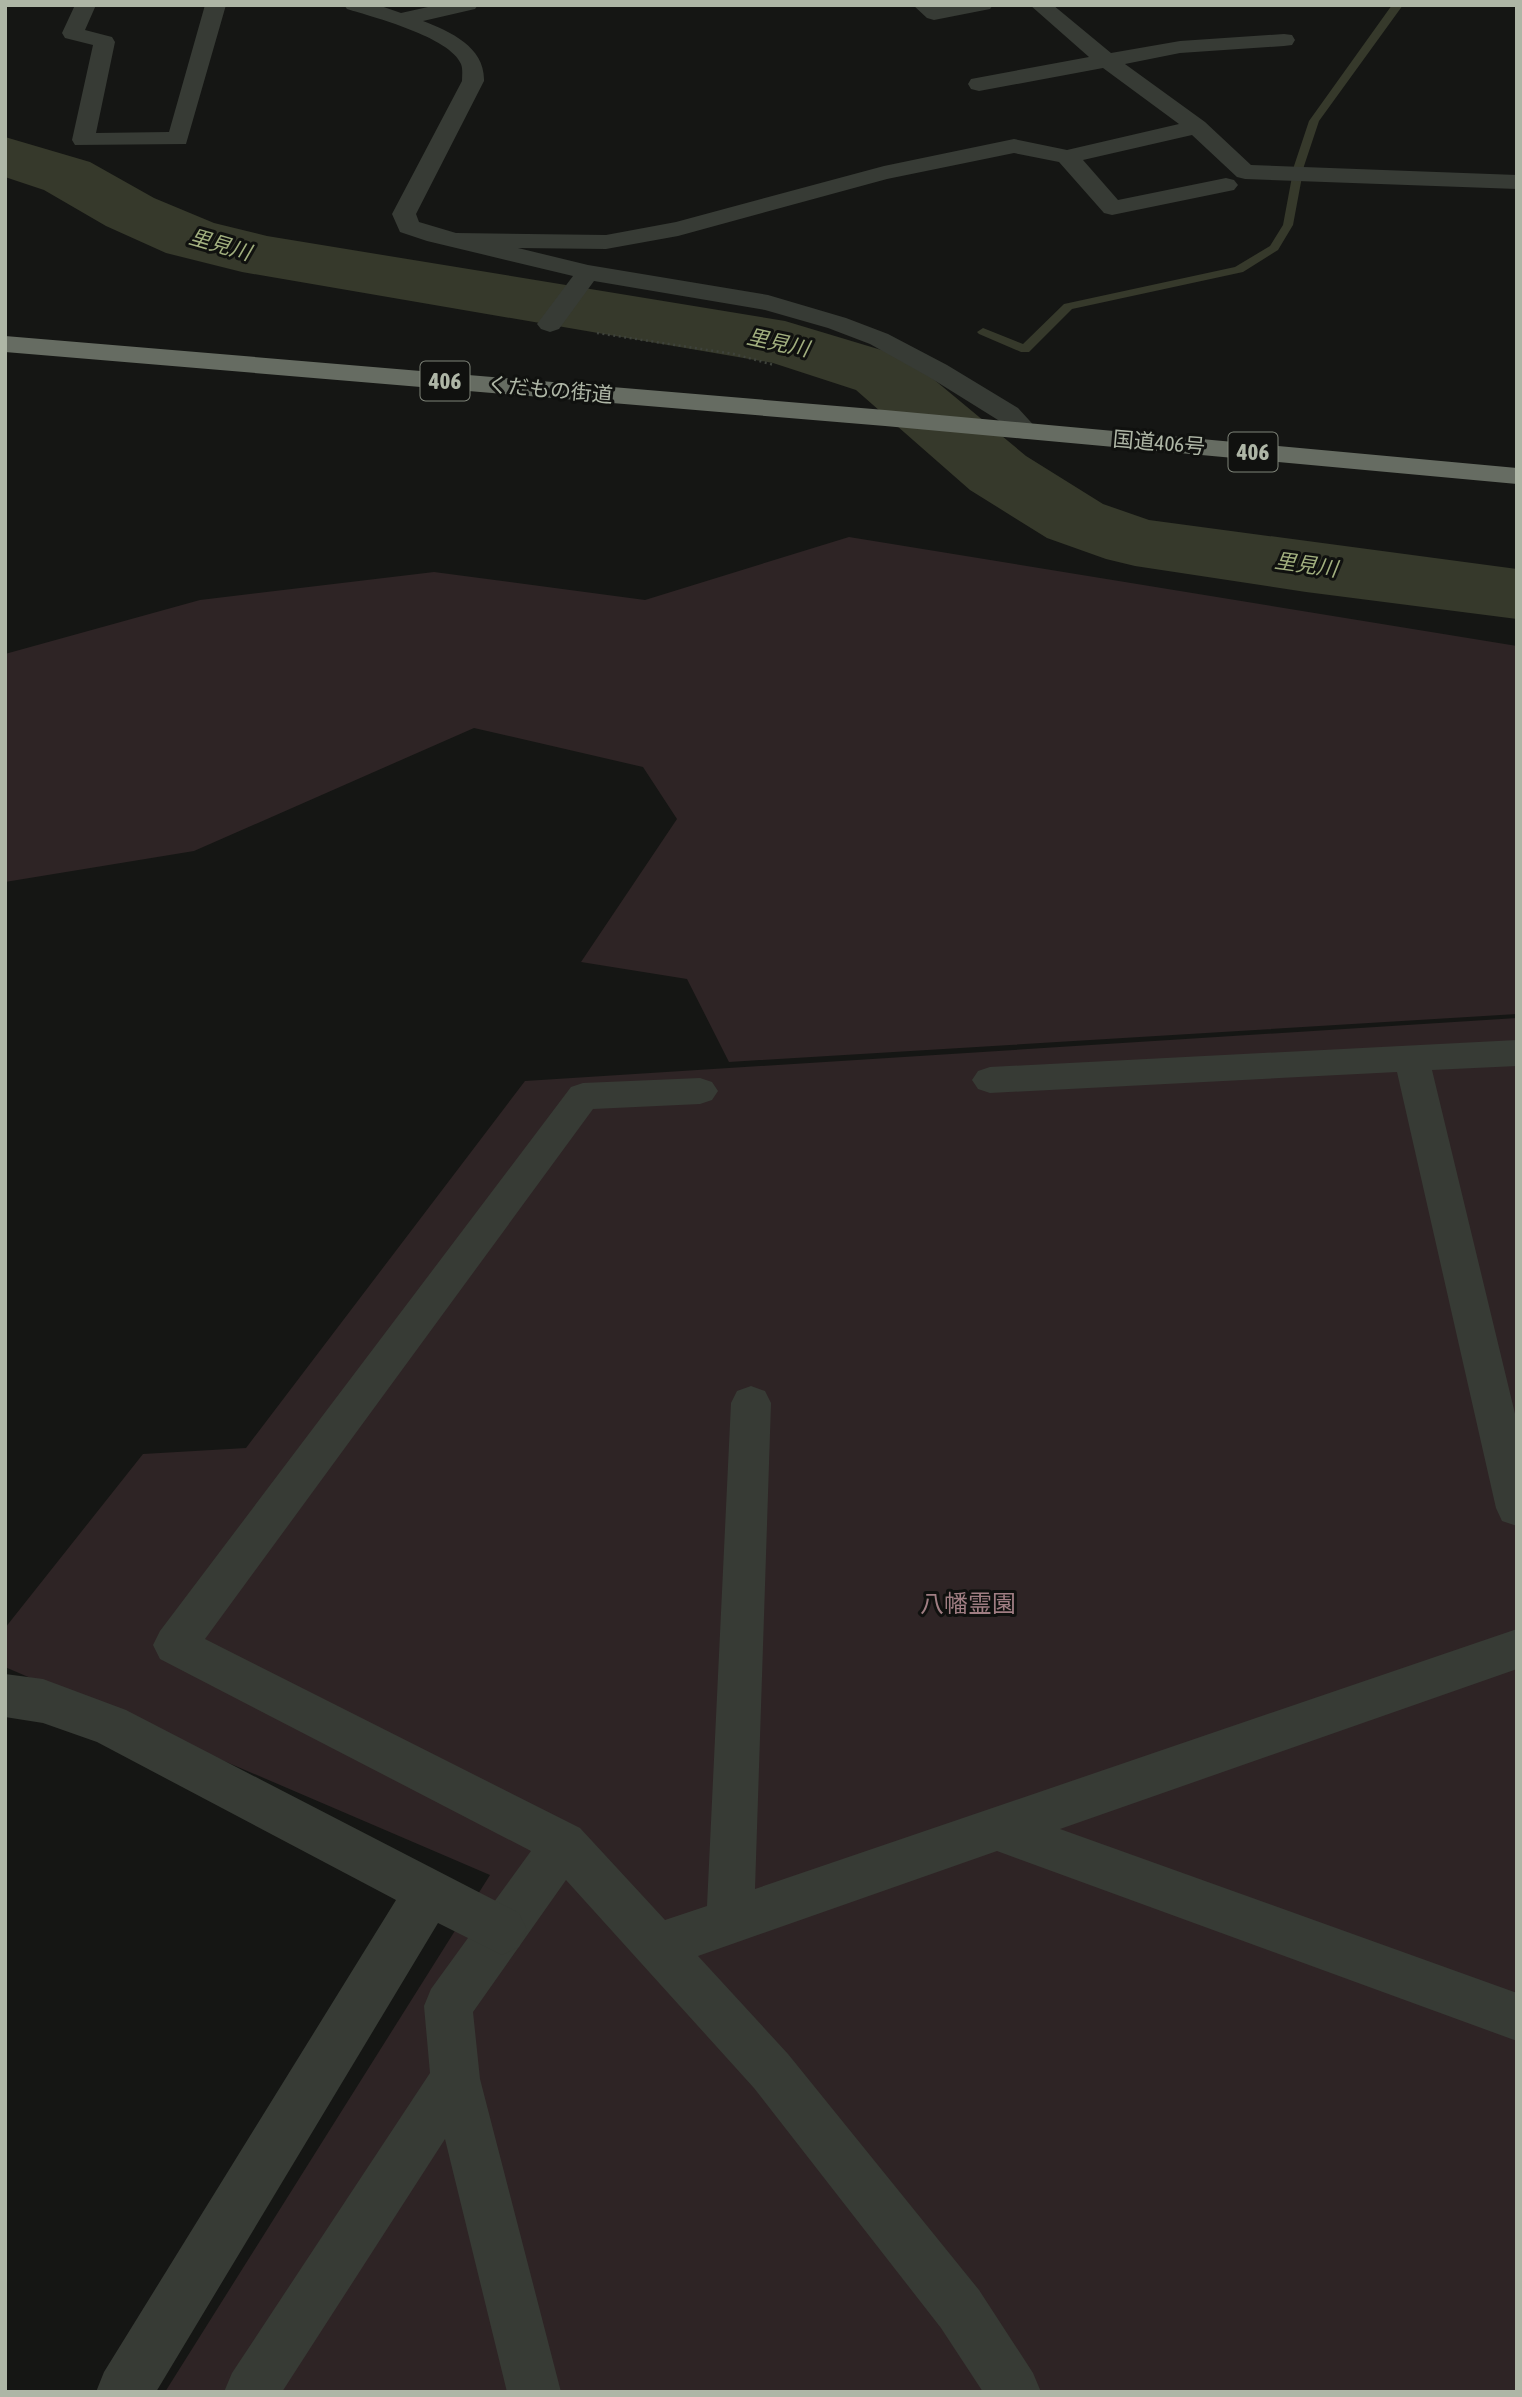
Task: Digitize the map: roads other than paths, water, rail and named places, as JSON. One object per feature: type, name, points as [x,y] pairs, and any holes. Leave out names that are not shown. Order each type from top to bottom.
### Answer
[{"type":"highway","name":"くだもの街道","points":[[5,344],[885,418]]},
{"type":"highway","name":"国道406号","points":[[885,418],[1517,476]]},
{"type":"street","points":[[86,5],[73,33],[104,42],[83,140],[178,139],[216,5]]},
{"type":"street","points":[[354,5],[401,19],[435,33],[465,54],[472,64],[473,81],[404,214],[409,227],[585,276],[768,303],[837,323],[879,339],[938,371],[1008,414],[1025,431]]},
{"type":"street","points":[[401,19],[468,5]]},
{"type":"street","points":[[923,5],[934,14],[983,5]]},
{"type":"street","points":[[1040,5],[1106,60],[1198,127],[1245,172],[1517,182]]},
{"type":"street","points":[[979,84],[1180,47],[1284,40]]},
{"type":"street","points":[[458,240],[606,242],[678,229],[884,173],[1014,146],[1067,157],[1198,127]]},
{"type":"street","points":[[1067,157],[1112,208],[1226,185]]},
{"type":"street","points":[[552,321],[585,276]]},
{"type":"street","points":[[5,1695],[43,1701],[110,1725],[502,1930]]},
{"type":"street","points":[[124,2392],[429,1892]]},
{"type":"lane","points":[[990,1080],[1517,1053]]},
{"type":"lane","points":[[1412,1060],[1517,1508]]},
{"type":"lane","points":[[700,1091],[583,1096],[175,1645],[564,1844],[779,2081],[960,2309],[1014,2392]]},
{"type":"lane","points":[[730,1922],[751,1403]]},
{"type":"lane","points":[[658,1946],[1517,1649]]},
{"type":"lane","points":[[998,1829],[1517,2017]]},
{"type":"lane","points":[[534,2392],[455,2079],[448,2006],[564,1844]]},
{"type":"lane","points":[[251,2392],[455,2079]]},
{"type":"waterway","points":[[983,332],[1025,349],[1068,306],[1239,270],[1274,248],[1288,225],[1299,166],[1314,121],[1398,5]]},
{"type":"waterway","name":"里見川","points":[[5,156],[67,176],[130,212],[190,238],[267,257],[785,343],[882,374],[998,473],[1075,521],[1135,542],[1517,594]]},
{"type":"park label","name":"八幡霊園","points":[[968,1604]]}]
